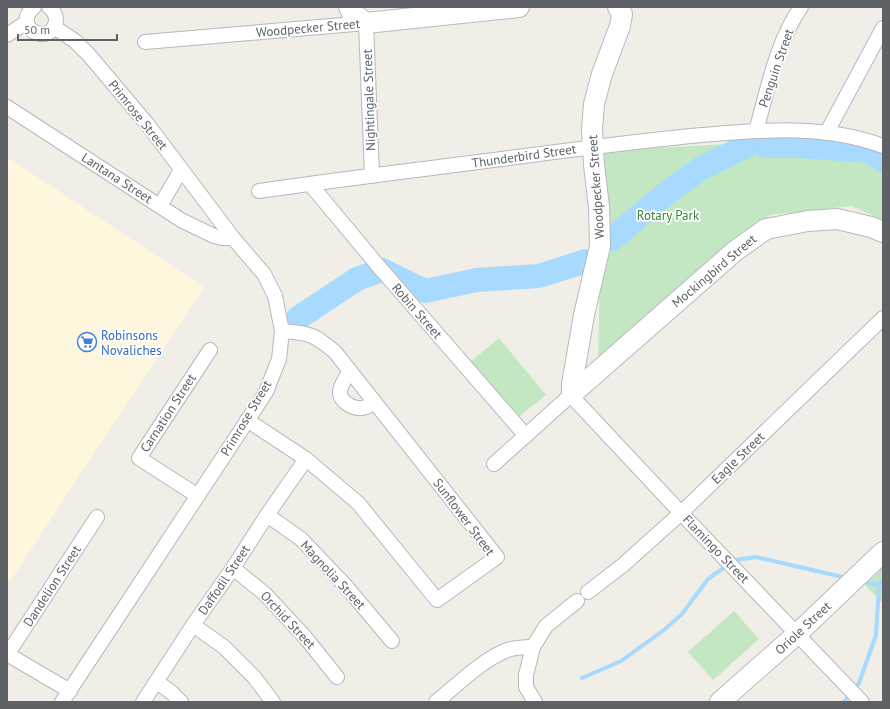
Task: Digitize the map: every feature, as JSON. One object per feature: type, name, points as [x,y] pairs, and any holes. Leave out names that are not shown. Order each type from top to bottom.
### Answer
[{"type":"street","points":[[34,7],[29,11],[27,22],[29,28],[38,34],[50,32],[54,27],[56,21],[55,15],[49,7]]},
{"type":"street","points":[[349,7],[352,13],[366,23]]},
{"type":"street","name":"Woodpecker Street","points":[[145,42],[366,23],[519,7]]},
{"type":"street","name":"Woodpecker Street","points":[[572,394],[572,384],[584,315],[600,246],[599,206],[593,155],[592,129],[594,104],[602,74],[620,26],[622,14],[618,7]]},
{"type":"street","name":"Penguin Street","points":[[756,130],[782,44],[794,18],[801,7]]},
{"type":"street","points":[[7,35],[27,22]]},
{"type":"street","name":"Nightingale Street","points":[[366,23],[372,176]]},
{"type":"street","name":"Primrose Street","points":[[54,27],[75,41],[89,55],[148,125],[233,238],[264,274],[275,296],[282,331],[279,359],[266,392],[66,696]]},
{"type":"street","points":[[827,132],[883,28]]},
{"type":"street","name":"Lantana Street","points":[[7,107],[181,220],[214,236],[233,238]]},
{"type":"street","name":"Thunderbird Street","points":[[259,191],[372,176],[593,155],[676,138],[756,130],[827,132],[853,136],[883,146]]},
{"type":"street","points":[[160,206],[181,170]]},
{"type":"street","name":"Robin Street","points":[[310,184],[384,273],[526,436]]},
{"type":"street","name":"Mockingbird Street","points":[[572,394],[735,251],[766,229],[808,220],[837,218],[871,227],[883,232]]},
{"type":"street","name":"Eagle Street","points":[[588,592],[623,565],[681,513],[883,318]]},
{"type":"street","name":"Sunflower Street","points":[[247,420],[306,459],[358,502],[437,600],[497,557],[335,352],[321,340],[306,333],[282,331]]},
{"type":"street","name":"Carnation Street","points":[[198,496],[139,458],[210,350]]},
{"type":"street","points":[[350,371],[343,382],[340,392],[343,401],[348,405],[359,408],[366,407],[374,401]]},
{"type":"street","points":[[494,464],[572,394]]},
{"type":"street","name":"Flamingo Street","points":[[572,394],[577,402],[681,513],[862,702]]},
{"type":"street","name":"Daffodil Street","points":[[142,702],[157,682],[193,625],[306,459]]},
{"type":"street","name":"Magnolia Street","points":[[267,515],[301,539],[344,584],[392,641]]},
{"type":"street","name":"Dandelion Street","points":[[7,654],[97,517]]},
{"type":"street","name":"Oriole Street","points":[[720,702],[797,634],[883,552]]},
{"type":"street","name":"Orchid Street","points":[[233,568],[269,598],[305,637],[337,677]]},
{"type":"street","points":[[535,702],[526,687],[526,675],[533,647],[546,626],[577,601]]},
{"type":"street","points":[[193,625],[224,647],[254,677],[273,702]]},
{"type":"street","points":[[436,702],[493,657],[507,650],[521,647],[533,647]]},
{"type":"street","points":[[7,654],[66,696]]},
{"type":"street","points":[[157,682],[171,692],[181,702]]},
{"type":"shaded area","name":"Robinsons Novaliches","points":[[7,157],[204,287],[7,586]]},
{"type":"green space","name":"Rotary Park","points":[[837,138],[883,155],[883,220],[852,206],[770,215],[598,362],[603,151]]},
{"type":"green space","points":[[499,338],[546,395],[517,418],[470,362]]},
{"type":"green space","points":[[883,567],[883,604],[865,585]]},
{"type":"green space","points":[[734,611],[759,639],[713,680],[688,652]]},
{"type":"waterway","points":[[612,239],[663,196],[700,169],[746,146]]},
{"type":"waterway","points":[[765,146],[801,146],[870,151],[883,161]]},
{"type":"waterway","points":[[298,318],[357,279],[382,270],[425,291],[477,280],[539,276],[586,261]]},
{"type":"waterway","points":[[582,678],[621,661],[664,630],[682,614],[708,579],[735,560],[756,557],[847,578]]},
{"type":"waterway","points":[[844,702],[859,683],[876,635],[879,585],[883,580]]},
{"type":"waterway","points":[[861,581],[879,585]]},
{"type":"place","name":"Robinsons Novaliches","points":[[87,342]]}]
